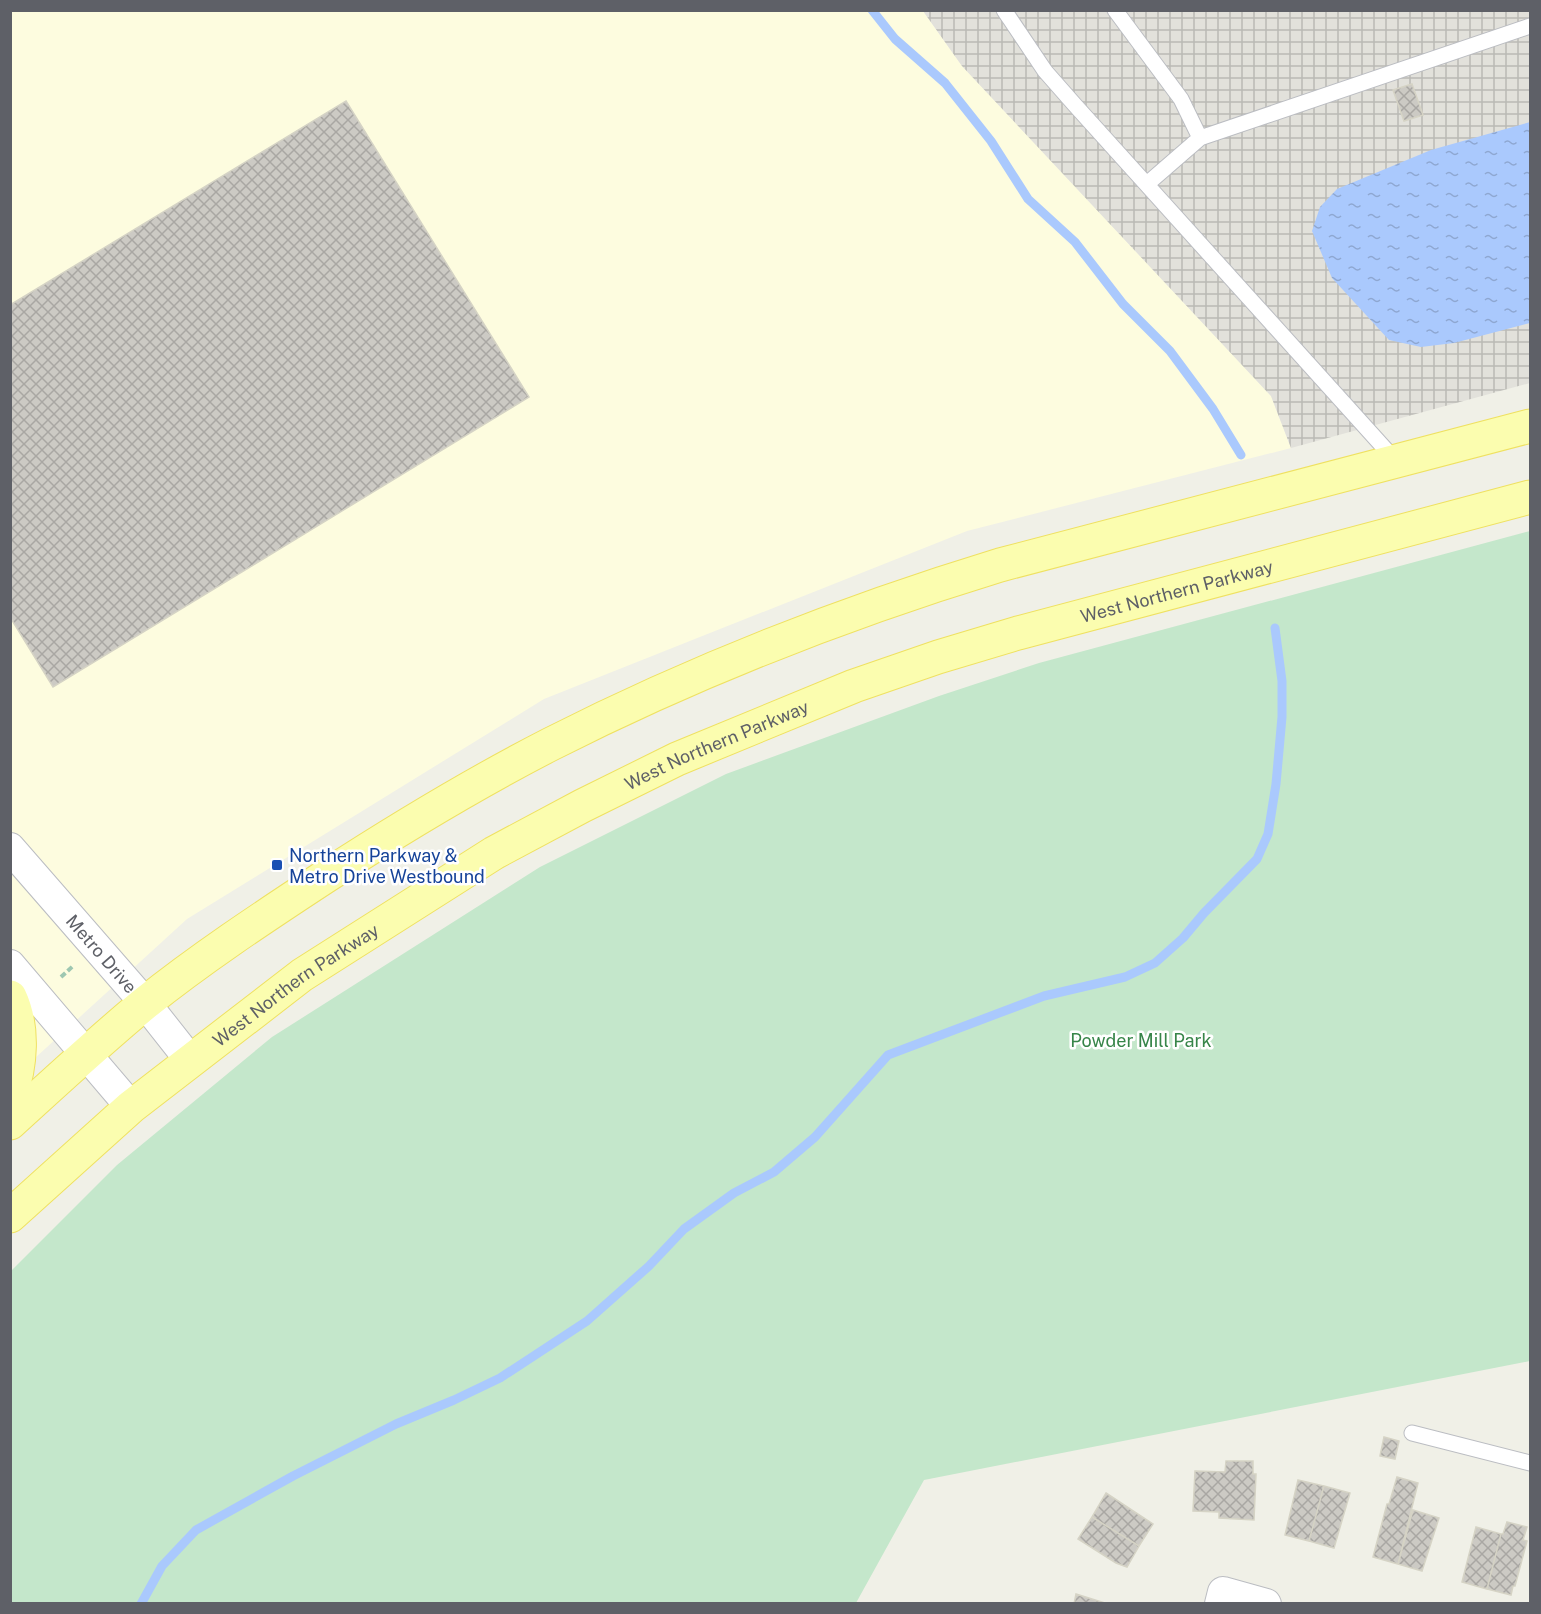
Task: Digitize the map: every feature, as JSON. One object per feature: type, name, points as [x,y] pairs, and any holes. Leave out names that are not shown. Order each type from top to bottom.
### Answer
[{"type":"main road","points":[[10,1123],[146,1003],[263,917],[371,847],[459,795],[550,745],[649,698],[830,621],[918,590],[1000,565],[1530,426]]},
{"type":"main road","name":"West Northern Parkway","points":[[10,1216],[130,1107],[302,975],[475,865],[582,806],[687,754],[854,686],[938,657],[1018,633],[1530,497]]},
{"type":"main road","points":[[10,997],[17,1017],[19,1036],[19,1055],[10,1096]]},
{"type":"street","name":"Metro Drive","points":[[10,848],[146,1003],[190,1060]]},
{"type":"street","points":[[10,965],[130,1107]]},
{"type":"street","points":[[1221,1598],[1266,1604]]},
{"type":"lane","points":[[1004,10],[1045,71],[1396,461]]},
{"type":"lane","points":[[1115,10],[1181,99],[1200,138]]},
{"type":"lane","points":[[1147,184],[1200,138],[1530,26]]},
{"type":"lane","points":[[1412,1433],[1530,1463]]},
{"type":"path","points":[[53,983],[76,964]]},
{"type":"shaded area","points":[[11,11],[923,11],[962,66],[1271,396],[1291,448],[967,531],[544,699],[187,919],[11,1080]]},
{"type":"shaded area","points":[[923,11],[1530,11],[1530,383],[1291,448],[1271,396],[962,66]]},
{"type":"green space","name":"Powder Mill Park","points":[[1530,531],[1530,1361],[924,1480],[856,1603],[11,1603],[11,1271],[117,1165],[272,1037],[540,867],[726,774],[939,696],[1039,663]]},
{"type":"water","points":[[1530,122],[1530,323],[1454,343],[1421,347],[1389,340],[1332,278],[1312,231],[1320,207],[1337,189],[1431,150]]},
{"type":"building","points":[[1412,84],[1423,115],[1404,121],[1393,90]]},
{"type":"building","points":[[346,101],[529,397],[53,687],[10,617],[10,305]]},
{"type":"building","points":[[1384,1437],[1399,1441],[1395,1459],[1380,1456]]},
{"type":"building","points":[[1226,1461],[1253,1461],[1253,1474],[1256,1474],[1254,1520],[1219,1518],[1219,1512],[1193,1511],[1195,1471],[1225,1472]]},
{"type":"building","points":[[1397,1477],[1418,1483],[1398,1564],[1373,1557],[1387,1504],[1389,1504]]},
{"type":"building","points":[[1298,1480],[1324,1486],[1309,1541],[1285,1535]]},
{"type":"building","points":[[1324,1486],[1350,1493],[1334,1548],[1309,1541]]},
{"type":"building","points":[[1106,1493],[1153,1524],[1139,1546],[1092,1517]]},
{"type":"building","points":[[1413,1510],[1439,1518],[1422,1571],[1398,1564]]},
{"type":"building","points":[[1092,1517],[1139,1546],[1127,1567],[1116,1563],[1078,1539]]},
{"type":"building","points":[[1507,1522],[1527,1527],[1523,1540],[1527,1541],[1511,1595],[1487,1589],[1501,1534]]},
{"type":"building","points":[[1476,1527],[1501,1534],[1487,1589],[1462,1582]]},
{"type":"building","points":[[1076,1594],[1108,1604],[1074,1604]]},
{"type":"waterway","points":[[872,10],[895,39],[945,83],[991,141],[1028,199],[1075,242],[1123,304],[1170,351],[1213,409],[1241,455]]},
{"type":"waterway","points":[[141,1604],[162,1566],[196,1530],[293,1476],[396,1424],[500,1378],[587,1321],[649,1266],[684,1229],[734,1193],[774,1172],[815,1137],[888,1055],[1044,996],[1125,977],[1155,963],[1183,938],[1257,859],[1268,834],[1276,784],[1282,717],[1282,681],[1275,628]]},
{"type":"place","name":"Northern Parkway & Metro Drive Westbound","points":[[277,865]]}]
